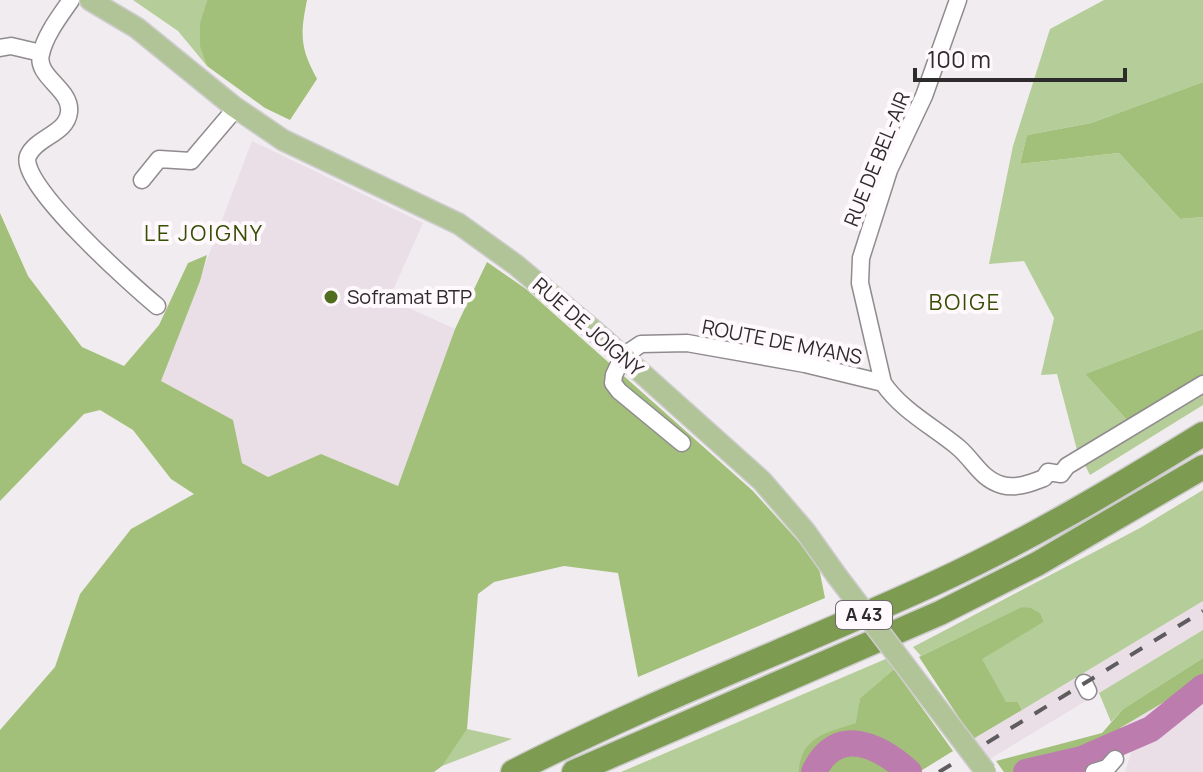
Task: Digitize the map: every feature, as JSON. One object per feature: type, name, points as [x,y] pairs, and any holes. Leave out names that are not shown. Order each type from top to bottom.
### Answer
[{"type":"highway","name":"A 43","points":[[513,772],[624,718],[982,561],[1095,499],[1203,434]]},
{"type":"highway","name":"A 43","points":[[574,772],[940,613],[1049,557],[1203,467]]},
{"type":"main road","name":"RUE DE JOIGNY","points":[[90,0],[137,28],[236,108],[283,140],[459,224],[516,265],[623,356],[762,481],[805,531],[986,772]]},
{"type":"street","points":[[71,0],[41,53],[40,63],[69,104],[69,114],[65,123],[32,150],[27,157],[27,167],[51,201],[106,262],[157,306]]},
{"type":"street","name":"RUE DE BEL-AIR","points":[[883,383],[860,283],[861,258],[889,170],[924,96],[958,0]]},
{"type":"street","points":[[0,48],[11,46],[41,53]]},
{"type":"street","points":[[142,180],[159,159],[191,161],[236,108]]},
{"type":"street","name":"ROUTE DE MYANS","points":[[623,356],[641,344],[687,343],[805,364],[883,383],[892,396],[962,451],[983,476],[1003,485],[1024,485],[1044,478],[1048,472],[1061,474],[1067,466],[1203,384]]},
{"type":"street","points":[[623,356],[613,383],[682,443]]},
{"type":"street","points":[[1094,772],[1107,768],[1115,759]]},
{"type":"shaded area","points":[[252,141],[423,223],[389,299],[455,329],[398,486],[321,454],[268,477],[242,463],[161,381]]},
{"type":"shaded area","points":[[1203,601],[1203,630],[988,760],[973,739]]},
{"type":"shaded area","points":[[1203,679],[1203,772],[1125,772],[1132,750],[1120,728]]},
{"type":"green space","points":[[133,0],[207,0],[201,33],[207,66],[178,31]]},
{"type":"green space","points":[[207,0],[307,0],[303,41],[317,79],[290,120],[265,108],[207,66],[200,46],[200,24]]},
{"type":"green space","points":[[1104,0],[1203,0],[1203,82],[1091,123],[1027,135],[1020,164],[1119,153],[1180,219],[1203,217],[1203,329],[1085,374],[1128,421],[1077,450],[1057,374],[1041,375],[1054,318],[1024,261],[989,264],[1013,146],[1050,29]]},
{"type":"green space","points":[[1203,82],[1203,217],[1180,219],[1119,153],[1020,164],[1027,135],[1091,123]]},
{"type":"green space","points":[[0,213],[28,276],[82,347],[124,366],[159,325],[188,263],[207,255],[161,381],[233,420],[242,463],[268,477],[321,454],[398,486],[455,329],[487,262],[526,289],[753,491],[818,563],[825,598],[638,677],[618,573],[564,566],[494,582],[478,594],[467,729],[442,766],[434,772],[0,772],[0,730],[55,667],[80,594],[131,529],[194,494],[171,479],[133,430],[100,410],[84,414],[0,501]]},
{"type":"green space","points":[[1203,329],[1203,375],[1128,421],[1085,374]]},
{"type":"green space","points":[[1203,393],[1203,405],[1090,475],[1085,465]]},
{"type":"green space","points":[[1203,490],[1203,601],[1022,710],[1018,702],[1006,703],[981,659],[1044,622],[1041,614],[1021,607],[921,656],[913,647],[1140,528]]},
{"type":"green space","points":[[1021,607],[1041,614],[1044,622],[982,659],[1006,702],[1018,702],[1022,710],[973,739],[919,657]]},
{"type":"green space","points":[[1203,630],[1203,658],[1123,709],[1111,722],[1099,693]]},
{"type":"green space","points":[[888,658],[894,669],[860,698],[857,723],[818,738],[805,751],[798,772],[621,772]]},
{"type":"green space","points":[[1203,658],[1203,679],[1120,728],[1132,750],[1080,772],[1004,772],[996,761],[1102,733],[1123,709]]},
{"type":"green space","points":[[894,669],[953,751],[919,772],[798,772],[800,760],[810,743],[826,733],[856,723],[860,698]]},
{"type":"green space","points":[[467,729],[512,739],[442,766],[417,772],[353,772],[390,754]]},
{"type":"waterway","points":[[1026,772],[1082,759],[1151,729],[1203,687]]},
{"type":"waterway","points":[[814,772],[823,757],[834,748],[846,744],[872,747],[909,772]]},
{"type":"railway","points":[[939,772],[1203,611]]},
{"type":"place","name":"Soframat BTP","points":[[331,297]]},
{"type":"district","name":"LE JOIGNY","points":[[204,233]]},
{"type":"district","name":"BOIGE","points":[[965,302]]}]
